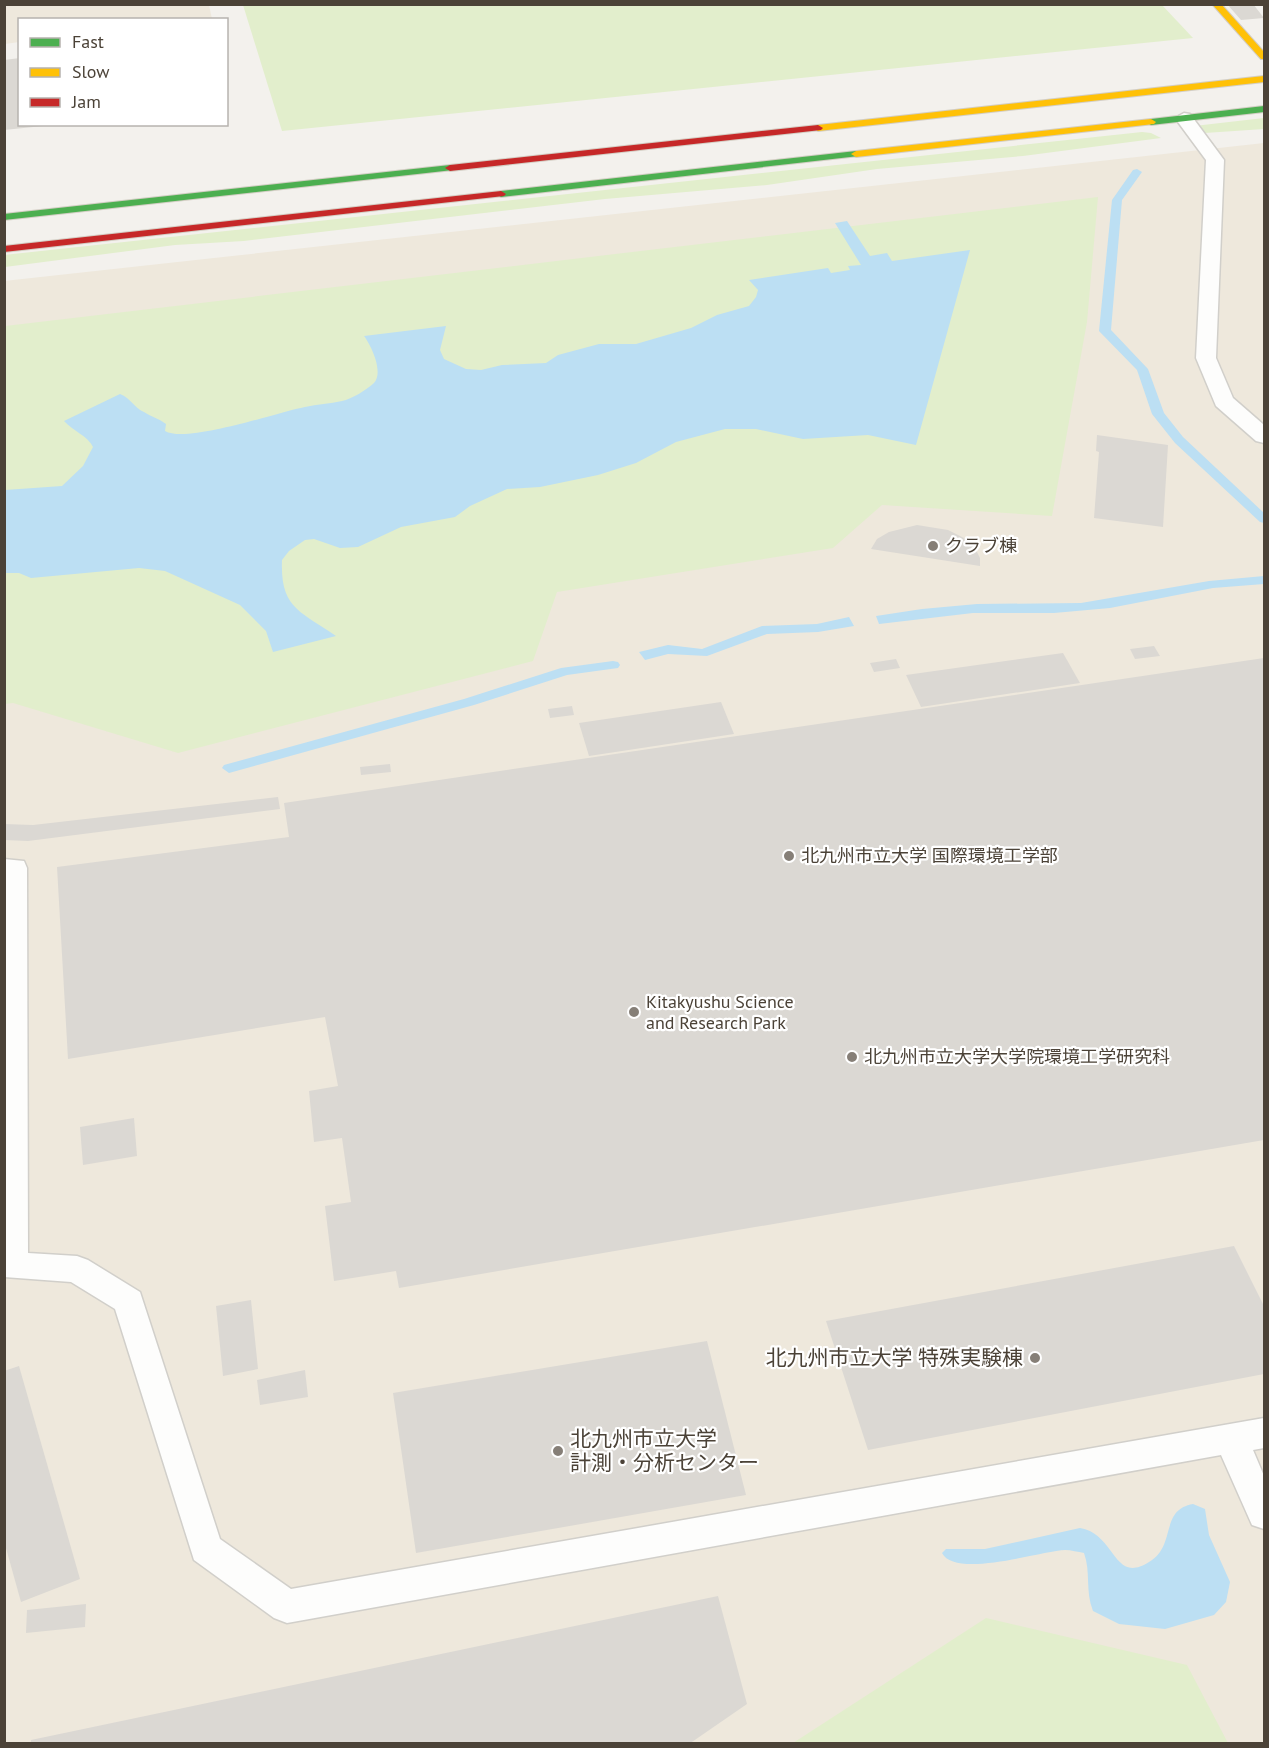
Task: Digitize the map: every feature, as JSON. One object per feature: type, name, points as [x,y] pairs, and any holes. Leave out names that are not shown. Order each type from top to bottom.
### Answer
[{"type":"street","points":[[1216,4],[1264,57]]},
{"type":"street","points":[[4,217],[1264,79]]},
{"type":"street","points":[[4,249],[1264,109]]},
{"type":"lane","points":[[1184,118],[1215,160],[1206,358],[1224,401],[1264,436]]},
{"type":"lane","points":[[4,868],[14,868],[8,1264],[77,1269],[129,1301],[206,1549],[287,1606],[1264,1433]]},
{"type":"lane","points":[[1231,1439],[1264,1514]]},
{"type":"shaded area","points":[[5,4],[209,5],[212,18],[18,18],[18,42],[5,44]]},
{"type":"shaded area","name":"Kitakyushu Science and Research Park","points":[[1264,143],[1264,1743],[5,1743],[4,281]]},
{"type":"green space","points":[[243,5],[1162,5],[1193,38],[282,131]]},
{"type":"green space","points":[[1264,118],[1264,129],[1190,134],[1194,126]]},
{"type":"green space","points":[[1142,132],[1161,138],[1023,156],[877,169],[767,185],[605,199],[244,241],[175,245],[5,267],[4,255]]},
{"type":"green space","points":[[1098,197],[1087,322],[1052,516],[882,505],[833,548],[557,592],[533,661],[178,753],[13,703],[5,704],[5,326]]},
{"type":"green space","points":[[986,1618],[1187,1665],[1228,1743],[793,1743]]},
{"type":"water","points":[[847,221],[870,256],[887,253],[892,261],[970,250],[916,445],[868,435],[803,439],[756,429],[725,429],[676,442],[636,463],[598,475],[540,487],[507,489],[470,506],[455,517],[401,527],[358,547],[340,548],[314,539],[305,540],[289,551],[282,560],[285,589],[295,607],[336,636],[273,652],[266,631],[240,605],[165,571],[139,568],[31,578],[19,573],[5,573],[5,490],[62,486],[83,466],[93,447],[88,440],[64,421],[120,394],[141,410],[166,424],[165,431],[176,434],[192,433],[342,401],[359,394],[374,383],[378,372],[373,352],[364,336],[446,326],[440,350],[444,359],[466,369],[481,370],[502,365],[546,363],[558,355],[599,344],[636,344],[691,328],[717,315],[749,306],[758,290],[749,280],[828,268],[831,273],[850,270],[848,266],[861,265],[835,223]]},
{"type":"water","points":[[1264,576],[1264,584],[1213,588],[1110,608],[1054,613],[973,613],[879,624],[876,616],[977,604],[1081,603],[1209,581]]},
{"type":"water","points":[[849,617],[854,626],[818,632],[767,634],[707,656],[668,654],[645,660],[639,652],[668,645],[702,649],[762,626],[817,624]]},
{"type":"water","points":[[1193,1504],[1205,1509],[1209,1535],[1230,1582],[1226,1602],[1214,1615],[1165,1629],[1119,1624],[1093,1611],[1084,1553],[1053,1551],[999,1562],[963,1564],[950,1560],[942,1553],[946,1549],[985,1549],[1080,1528],[1092,1532],[1101,1539],[1121,1563],[1128,1567],[1137,1567],[1158,1555],[1176,1513]]},
{"type":"building","points":[[1227,4],[1253,4],[1264,18],[1241,20]]},
{"type":"building","points":[[18,58],[18,126],[43,126],[4,130],[4,60]]},
{"type":"building","points":[[1097,435],[1168,445],[1163,527],[1094,518],[1099,452],[1096,451]]},
{"type":"building","points":[[917,525],[948,530],[964,538],[974,546],[980,558],[980,566],[871,549],[877,539],[889,532]]},
{"type":"building","points":[[1154,646],[1160,656],[1135,659],[1130,649]]},
{"type":"building","points":[[1063,653],[1080,683],[921,707],[906,675]]},
{"type":"building","points":[[1264,658],[1264,1140],[399,1288],[396,1271],[334,1281],[325,1206],[351,1202],[342,1138],[314,1142],[309,1091],[338,1086],[325,1017],[68,1059],[57,867],[289,837],[284,803]]},
{"type":"building","points":[[896,659],[900,668],[874,672],[870,663]]},
{"type":"building","points":[[721,702],[734,734],[589,756],[579,723]]},
{"type":"building","points":[[572,706],[574,715],[550,718],[548,709]]},
{"type":"building","points":[[390,764],[391,772],[361,775],[360,767]]},
{"type":"building","points":[[278,797],[280,809],[28,841],[4,840],[4,824],[33,825]]},
{"type":"building","points":[[134,1118],[137,1156],[83,1165],[80,1127]]},
{"type":"building","points":[[1234,1246],[1264,1306],[1264,1374],[868,1450],[826,1321]]},
{"type":"building","points":[[251,1300],[258,1369],[223,1376],[216,1306]]},
{"type":"building","points":[[707,1341],[746,1495],[416,1553],[393,1393]]},
{"type":"building","points":[[19,1366],[80,1579],[21,1602],[4,1541],[4,1371]]},
{"type":"building","points":[[305,1370],[308,1397],[260,1405],[257,1380]]},
{"type":"building","points":[[718,1596],[747,1704],[689,1744],[31,1744],[31,1740]]},
{"type":"building","points":[[86,1604],[85,1627],[26,1633],[27,1610]]},
{"type":"waterway","points":[[1137,172],[1117,200],[1105,331],[1142,369],[1158,414],[1179,440],[1264,519]]},
{"type":"waterway","points":[[229,768],[469,702],[566,671],[613,665]]},
{"type":"traffic: fast","points":[[1151,122],[1264,109]]},
{"type":"traffic: fast","points":[[501,194],[856,154]]},
{"type":"traffic: fast","points":[[4,217],[450,168]]},
{"type":"traffic: slow","points":[[1216,4],[1264,57]]},
{"type":"traffic: slow","points":[[818,128],[1264,79]]},
{"type":"traffic: slow","points":[[856,154],[1151,122]]},
{"type":"traffic: jam","points":[[450,168],[818,128]]},
{"type":"traffic: jam","points":[[4,249],[501,194]]},
{"type":"place","name":"クラブ棟","points":[[933,546]]},
{"type":"place","name":"北九州市立大学 国際環境工学部","points":[[789,856]]},
{"type":"place","name":"Kitakyushu Science and Research Park","points":[[634,1012]]},
{"type":"place","name":"北九州市立大学大学院環境工学研究科","points":[[852,1057]]},
{"type":"place","name":"北九州市立大学 特殊実験棟","points":[[1035,1358]]},
{"type":"place","name":"北九州市立大学 計測・分析センター","points":[[558,1451]]}]
